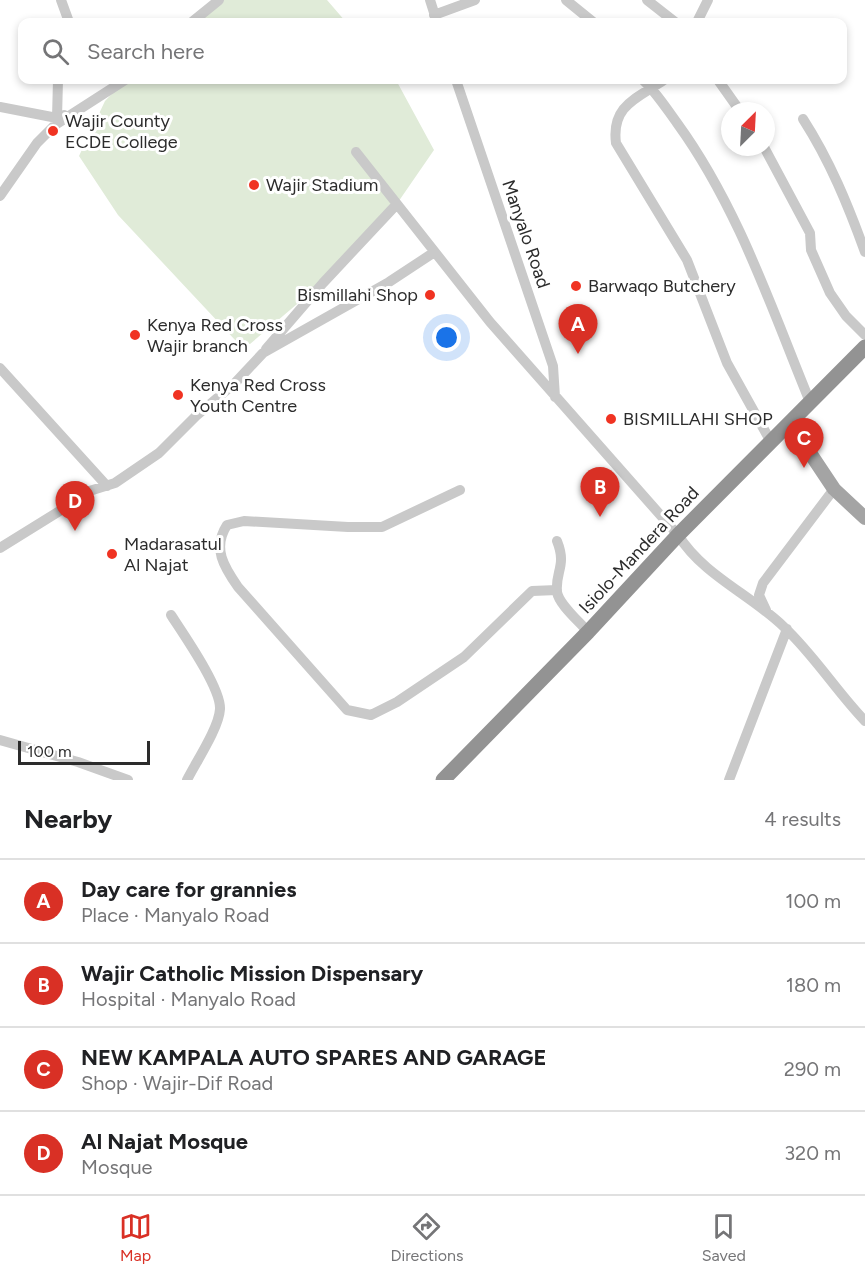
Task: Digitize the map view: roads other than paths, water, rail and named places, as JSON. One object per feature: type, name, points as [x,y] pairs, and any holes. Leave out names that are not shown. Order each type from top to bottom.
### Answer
[{"type":"highway","name":"Isiolo-Mandera Road","points":[[442,780],[588,632],[678,535],[865,347]]},
{"type":"main road","points":[[790,423],[834,489],[865,518]]},
{"type":"street","points":[[61,0],[68,18]]},
{"type":"street","points":[[197,18],[219,0]]},
{"type":"street","points":[[430,0],[436,18]]},
{"type":"street","points":[[438,18],[475,0]]},
{"type":"street","points":[[566,0],[588,18]]},
{"type":"street","points":[[647,0],[670,18]]},
{"type":"street","points":[[699,18],[708,0]]},
{"type":"street","points":[[57,118],[58,84]]},
{"type":"street","points":[[0,196],[36,143],[55,125],[119,84]]},
{"type":"street","name":"Manyalo Road","points":[[457,84],[553,366],[555,397]]},
{"type":"street","points":[[648,84],[694,146],[722,195],[745,242],[810,402]]},
{"type":"street","points":[[658,84],[632,101],[621,114],[614,125],[616,143],[687,260],[727,363],[771,442]]},
{"type":"street","points":[[721,84],[734,102]]},
{"type":"street","points":[[0,106],[57,118],[78,110]]},
{"type":"street","points":[[803,119],[825,153],[842,189],[865,252]]},
{"type":"street","points":[[356,153],[433,253],[555,397],[678,535],[688,550],[705,567],[787,629],[842,697],[865,721]]},
{"type":"street","points":[[769,156],[810,233],[811,250],[830,293],[846,316],[865,335]]},
{"type":"street","points":[[0,548],[83,493],[107,486],[159,453],[196,416],[235,383],[323,283],[396,205]]},
{"type":"street","points":[[263,353],[389,282],[433,253]]},
{"type":"street","points":[[0,368],[107,486]]},
{"type":"street","points":[[460,489],[382,527],[244,521],[227,525],[221,534],[219,550],[225,568],[238,587],[347,710],[359,714],[371,715],[397,702],[464,657],[532,591],[557,590]]},
{"type":"street","points":[[766,611],[759,595],[763,583],[834,489]]},
{"type":"street","points":[[558,541],[563,556],[557,590],[559,597],[588,632]]},
{"type":"street","points":[[171,615],[212,682],[219,698],[220,711],[187,780]]},
{"type":"street","points":[[729,780],[787,629]]},
{"type":"street","points":[[0,740],[78,762],[128,780]]},
{"type":"place","name":"Wajir County ECDE College","points":[[53,131]]},
{"type":"place","name":"Wajir Stadium","points":[[254,185]]},
{"type":"place","name":"Barwaqo Butchery","points":[[576,286]]},
{"type":"place","name":"Bismillahi Shop","points":[[430,295]]},
{"type":"place","name":"Kenya Red Cross Wajir branch","points":[[135,335]]},
{"type":"place","name":"Day care for grannies","points":[[578,354]]},
{"type":"place","name":"Kenya Red Cross Youth Centre","points":[[178,395]]},
{"type":"place","name":"BISMILLAHI SHOP","points":[[611,419]]},
{"type":"place","name":"NEW KAMPALA AUTO SPARES AND GARAGE","points":[[804,468]]},
{"type":"place","name":"Wajir Catholic Mission Dispensary","points":[[600,517]]},
{"type":"place","name":"Al Najat Mosque","points":[[75,531]]},
{"type":"place","name":"Madarasatul Al Najat","points":[[112,554]]}]
